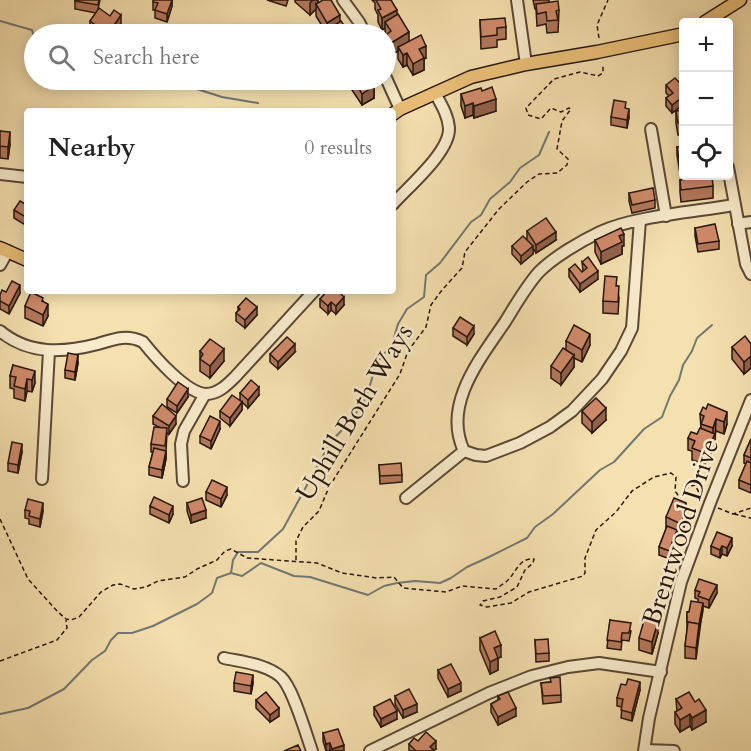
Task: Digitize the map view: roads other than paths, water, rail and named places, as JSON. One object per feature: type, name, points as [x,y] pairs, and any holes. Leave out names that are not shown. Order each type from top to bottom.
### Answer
[{"type":"main road","points":[[711,18],[740,0]]},
{"type":"main road","points":[[397,111],[471,77],[526,64],[679,37]]},
{"type":"main road","points":[[4,249],[24,259]]},
{"type":"street","points":[[343,0],[360,24]]},
{"type":"street","points":[[517,0],[526,64]]},
{"type":"street","points":[[390,90],[396,108]]},
{"type":"street","points":[[396,201],[439,153],[448,138],[447,116],[435,93]]},
{"type":"street","points":[[651,129],[666,216]]},
{"type":"street","points":[[0,174],[24,177]]},
{"type":"street","points":[[731,180],[746,264],[751,274]]},
{"type":"street","points":[[640,220],[632,328],[621,351],[602,379],[572,411],[550,428],[486,456],[464,451],[458,439],[457,428],[459,410],[468,378],[539,272],[555,259],[600,232],[640,220],[734,205]]},
{"type":"street","points":[[738,224],[751,222]]},
{"type":"street","points":[[0,265],[4,249]]},
{"type":"street","points":[[0,331],[22,345],[49,351],[74,349],[119,338],[136,339],[143,342],[178,379],[205,394],[220,390],[235,377],[311,294]]},
{"type":"street","points":[[42,479],[49,351]]},
{"type":"street","points":[[183,481],[184,431],[205,394]]},
{"type":"street","name":"Brentwood Drive","points":[[645,750],[649,718],[681,582],[751,400]]},
{"type":"street","points":[[406,498],[464,451]]},
{"type":"street","points":[[224,658],[264,668],[286,682],[312,751]]},
{"type":"street","points":[[370,751],[392,746],[489,693],[532,676],[568,667],[599,663],[661,672]]},
{"type":"street","points":[[645,750],[674,751]]},
{"type":"waterway","points":[[0,21],[24,28]]},
{"type":"waterway","points":[[200,90],[222,97],[258,103]]},
{"type":"waterway","points":[[0,714],[28,708],[64,689],[92,660],[105,651],[118,633],[132,633],[153,626],[197,604],[212,593],[217,578],[231,573],[233,560],[238,552],[258,552],[283,529],[330,443],[353,418],[367,396],[376,364],[392,344],[398,324],[407,309],[424,297],[426,275],[440,263],[471,222],[481,215],[490,199],[510,182],[520,168],[539,155],[549,132]]},
{"type":"waterway","points":[[231,573],[242,576],[261,563],[294,576],[310,577],[368,595],[384,586],[397,583],[415,581],[440,583],[451,578],[467,567],[527,538],[535,527],[553,514],[600,470],[614,462],[644,429],[662,417],[679,380],[683,365],[697,338],[712,325]]}]
